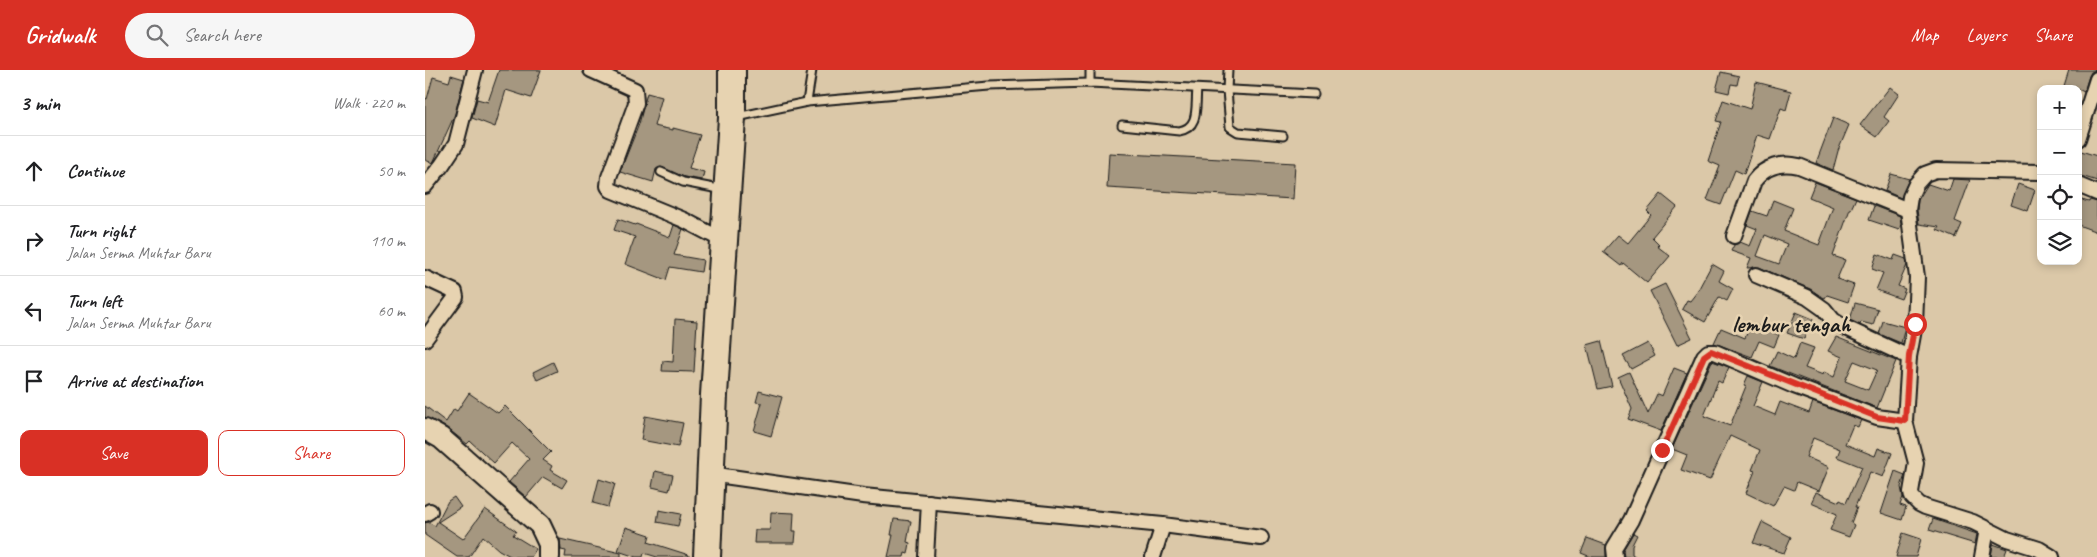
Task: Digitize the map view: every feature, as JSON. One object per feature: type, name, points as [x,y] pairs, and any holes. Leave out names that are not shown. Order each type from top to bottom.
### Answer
[{"type":"highway","points":[[707,557],[726,190],[732,118],[732,70]]},
{"type":"street","points":[[425,186],[456,144],[475,70]]},
{"type":"street","points":[[591,70],[635,90],[637,96],[637,103],[609,177],[608,186],[611,190],[684,220],[724,240]]},
{"type":"street","points":[[2081,130],[2097,79]]},
{"type":"street","points":[[1734,236],[1754,181],[1759,174],[1781,164],[1799,166],[1908,210]]},
{"type":"street","points":[[2037,172],[1936,170],[1925,174],[1916,184],[1910,198],[1908,210],[1917,277],[1915,324],[1909,356],[1905,421],[1916,463],[1911,492],[1914,501],[1925,507],[1951,514],[2007,539],[2039,549],[2052,557]]},
{"type":"street","points":[[2082,187],[2097,193]]},
{"type":"street","points":[[1756,275],[1807,297],[1825,309],[1833,320],[1844,327],[1909,356]]},
{"type":"street","points":[[425,278],[455,292],[456,297],[425,338]]},
{"type":"street","points":[[1615,557],[1614,548],[1631,520],[1704,356],[1708,352],[1715,352],[1794,386],[1877,417],[1905,421]]},
{"type":"street","points":[[425,429],[441,438],[540,525],[549,544],[549,557]]},
{"type":"street","points":[[710,474],[863,496],[1163,525],[1261,538]]},
{"type":"street","points":[[926,557],[929,502]]},
{"type":"street","points":[[1153,557],[1163,525]]},
{"type":"street","points":[[1983,557],[1987,529]]},
{"type":"lane","points":[[807,102],[812,70]]},
{"type":"lane","points":[[1090,70],[1090,83]]},
{"type":"lane","points":[[1228,70],[1229,127],[1238,132],[1283,136]]},
{"type":"lane","points":[[732,118],[807,102],[989,86],[1090,83],[1314,94]]},
{"type":"lane","points":[[1122,125],[1179,131],[1187,130],[1194,124],[1197,89]]},
{"type":"lane","points":[[661,172],[683,182],[726,190]]},
{"type":"building","points":[[499,70],[541,70],[531,98],[506,90],[495,127],[472,118],[477,99],[488,102]]},
{"type":"building","points":[[2069,70],[2097,70],[2091,72],[2084,92],[2082,91],[2082,85],[2064,85]]},
{"type":"building","points":[[1721,72],[1739,76],[1737,85],[1731,84],[1729,93],[1716,90]]},
{"type":"building","points":[[451,75],[464,79],[455,114],[433,163],[425,160],[425,98],[427,99],[433,77],[449,82]]},
{"type":"building","points":[[1756,82],[1791,91],[1786,110],[1781,108],[1770,139],[1757,135],[1744,174],[1735,170],[1721,205],[1707,200],[1720,166],[1708,161],[1721,122],[1716,121],[1723,100],[1750,109]]},
{"type":"building","points":[[1890,87],[1899,94],[1884,117],[1889,121],[1877,137],[1860,125]]},
{"type":"building","points":[[647,93],[662,97],[654,126],[673,130],[673,128],[700,135],[689,168],[704,172],[702,180],[684,177],[661,167],[656,169],[653,182],[620,172],[639,124]]},
{"type":"building","points":[[1833,118],[1849,125],[1838,151],[1833,170],[1816,163]]},
{"type":"building","points":[[2082,151],[2097,156],[2097,181],[2082,176]]},
{"type":"building","points":[[1109,153],[1295,163],[1293,199],[1107,188]]},
{"type":"building","points":[[1891,174],[1909,179],[1901,198],[1885,191]]},
{"type":"building","points":[[1953,179],[1970,180],[1955,221],[1962,224],[1956,238],[1937,230],[1939,227],[1919,224],[1917,210],[1918,200],[1928,184],[1949,191]]},
{"type":"building","points":[[1815,182],[1856,198],[1850,209],[1833,256],[1845,260],[1837,279],[1854,285],[1848,302],[1827,295],[1825,298],[1810,289],[1759,267],[1747,268],[1751,258],[1731,251],[1734,245],[1740,242],[1750,246],[1757,229],[1747,225],[1752,211],[1767,216],[1773,200],[1793,208],[1784,231],[1819,245],[1833,207],[1809,197]],"holes":[[[1765,235],[1787,244],[1779,264],[1757,256]]]},
{"type":"building","points":[[2018,184],[2035,190],[2028,211],[2011,205]]},
{"type":"building","points":[[1661,194],[1677,207],[1652,237],[1659,244],[1657,246],[1670,256],[1647,283],[1623,263],[1621,266],[1603,252],[1618,235],[1628,243],[1651,215],[1647,211]]},
{"type":"building","points":[[2082,200],[2097,202],[2097,232],[2082,226]]},
{"type":"building","points":[[1874,206],[1900,216],[1901,224],[1899,230],[1869,220]]},
{"type":"building","points":[[618,219],[670,237],[674,225],[683,229],[674,255],[703,260],[701,272],[670,267],[666,280],[625,264],[635,237],[614,230]]},
{"type":"building","points":[[1877,254],[1893,260],[1895,255],[1906,259],[1907,265],[1898,286],[1905,289],[1901,299],[1876,290],[1883,273],[1872,269]]},
{"type":"building","points":[[1712,264],[1724,271],[1719,281],[1733,289],[1727,301],[1719,297],[1705,322],[1682,309],[1687,300],[1690,301],[1697,292]]},
{"type":"building","points":[[1665,284],[1692,338],[1677,345],[1650,291]]},
{"type":"building","points":[[1855,303],[1878,309],[1873,325],[1861,322],[1860,325],[1850,320]]},
{"type":"building","points":[[1796,312],[1813,319],[1804,339],[1787,333]]},
{"type":"building","points":[[675,319],[697,321],[694,372],[662,371],[663,361],[673,362]]},
{"type":"building","points":[[1883,321],[1905,327],[1901,343],[1879,334]]},
{"type":"building","points":[[1751,323],[1779,335],[1774,347],[1759,341],[1752,357],[1714,343],[1721,328],[1745,338]]},
{"type":"building","points":[[1836,337],[1896,361],[1877,408],[1770,366],[1777,351],[1794,359],[1800,343],[1814,348],[1805,368],[1823,375],[1824,372],[1834,377],[1842,357],[1828,351]],"holes":[[[1854,361],[1877,370],[1868,390],[1845,381]]]},
{"type":"building","points":[[1601,341],[1612,386],[1598,389],[1587,345]]},
{"type":"building","points":[[1648,343],[1655,356],[1631,369],[1623,356]]},
{"type":"building","points":[[1712,361],[1729,367],[1722,383],[1718,381],[1704,416],[1730,426],[1746,386],[1744,385],[1748,376],[1763,382],[1753,406],[1775,415],[1780,402],[1809,413],[1813,402],[1861,420],[1858,427],[1853,425],[1845,444],[1875,456],[1878,448],[1892,453],[1883,477],[1870,472],[1855,507],[1857,507],[1851,523],[1854,525],[1849,537],[1830,530],[1837,514],[1811,503],[1816,492],[1846,503],[1862,467],[1837,457],[1840,449],[1813,438],[1806,457],[1829,467],[1819,491],[1797,482],[1794,490],[1784,486],[1773,506],[1746,493],[1755,471],[1752,470],[1760,450],[1730,436],[1710,480],[1681,470],[1687,455],[1672,449]]},
{"type":"building","points":[[553,362],[557,371],[537,380],[533,372]]},
{"type":"building","points":[[1674,368],[1687,373],[1661,431],[1628,419],[1632,409],[1618,377],[1629,372],[1648,414],[1657,394],[1662,396]]},
{"type":"building","points":[[759,391],[782,397],[771,436],[754,431],[762,403],[756,402]]},
{"type":"building","points":[[469,393],[498,413],[505,406],[551,452],[543,460],[552,466],[550,470],[567,480],[562,488],[543,477],[526,497],[509,482],[529,459],[512,443],[494,463],[470,441],[467,444],[447,428],[425,417],[425,406],[446,422],[454,409],[457,411]]},
{"type":"building","points":[[645,416],[683,423],[678,447],[641,440]]},
{"type":"building","points":[[655,471],[673,475],[669,491],[652,487]]},
{"type":"building","points":[[1895,471],[1905,475],[1901,487],[1903,497],[1900,505],[1906,507],[1902,520],[1881,513]]},
{"type":"building","points":[[599,479],[615,484],[608,507],[593,503]]},
{"type":"building","points":[[454,497],[461,507],[438,522],[463,539],[485,509],[516,531],[513,535],[536,549],[531,557],[512,557],[499,550],[483,536],[469,557],[457,557],[425,535],[425,523],[428,522],[435,526],[448,501]]},
{"type":"building","points":[[659,510],[681,514],[678,526],[657,522]]},
{"type":"building","points":[[771,512],[794,513],[793,531],[796,531],[795,543],[754,543],[755,530],[770,530]]},
{"type":"building","points":[[894,519],[911,521],[907,542],[910,543],[908,554],[905,553],[904,557],[888,557],[893,535],[891,535]]},
{"type":"building","points":[[1933,519],[1977,534],[1975,544],[1929,530]]},
{"type":"building","points":[[1762,522],[1791,537],[1784,553],[1753,543]]},
{"type":"building","points":[[626,527],[650,535],[648,542],[689,555],[689,557],[657,557],[644,553],[643,557],[636,557],[618,551]]},
{"type":"building","points":[[1633,533],[1637,535],[1632,545],[1632,554],[1636,557],[1624,557],[1623,550]]},
{"type":"building","points":[[1903,533],[1921,539],[1916,557],[1896,557]]},
{"type":"building","points":[[1587,538],[1606,545],[1606,557],[1591,557],[1581,553]]},
{"type":"building","points":[[560,539],[621,553],[621,557],[565,557],[566,551],[561,550]]},
{"type":"building","points":[[1993,544],[2007,549],[2004,557],[1991,557]]},
{"type":"district","name":"lembur tengah","points":[[1791,324]]},
{"type":"route","points":[[1662,450],[1704,356],[1711,351],[1794,386],[1877,417],[1905,421],[1909,356],[1915,324]]}]
